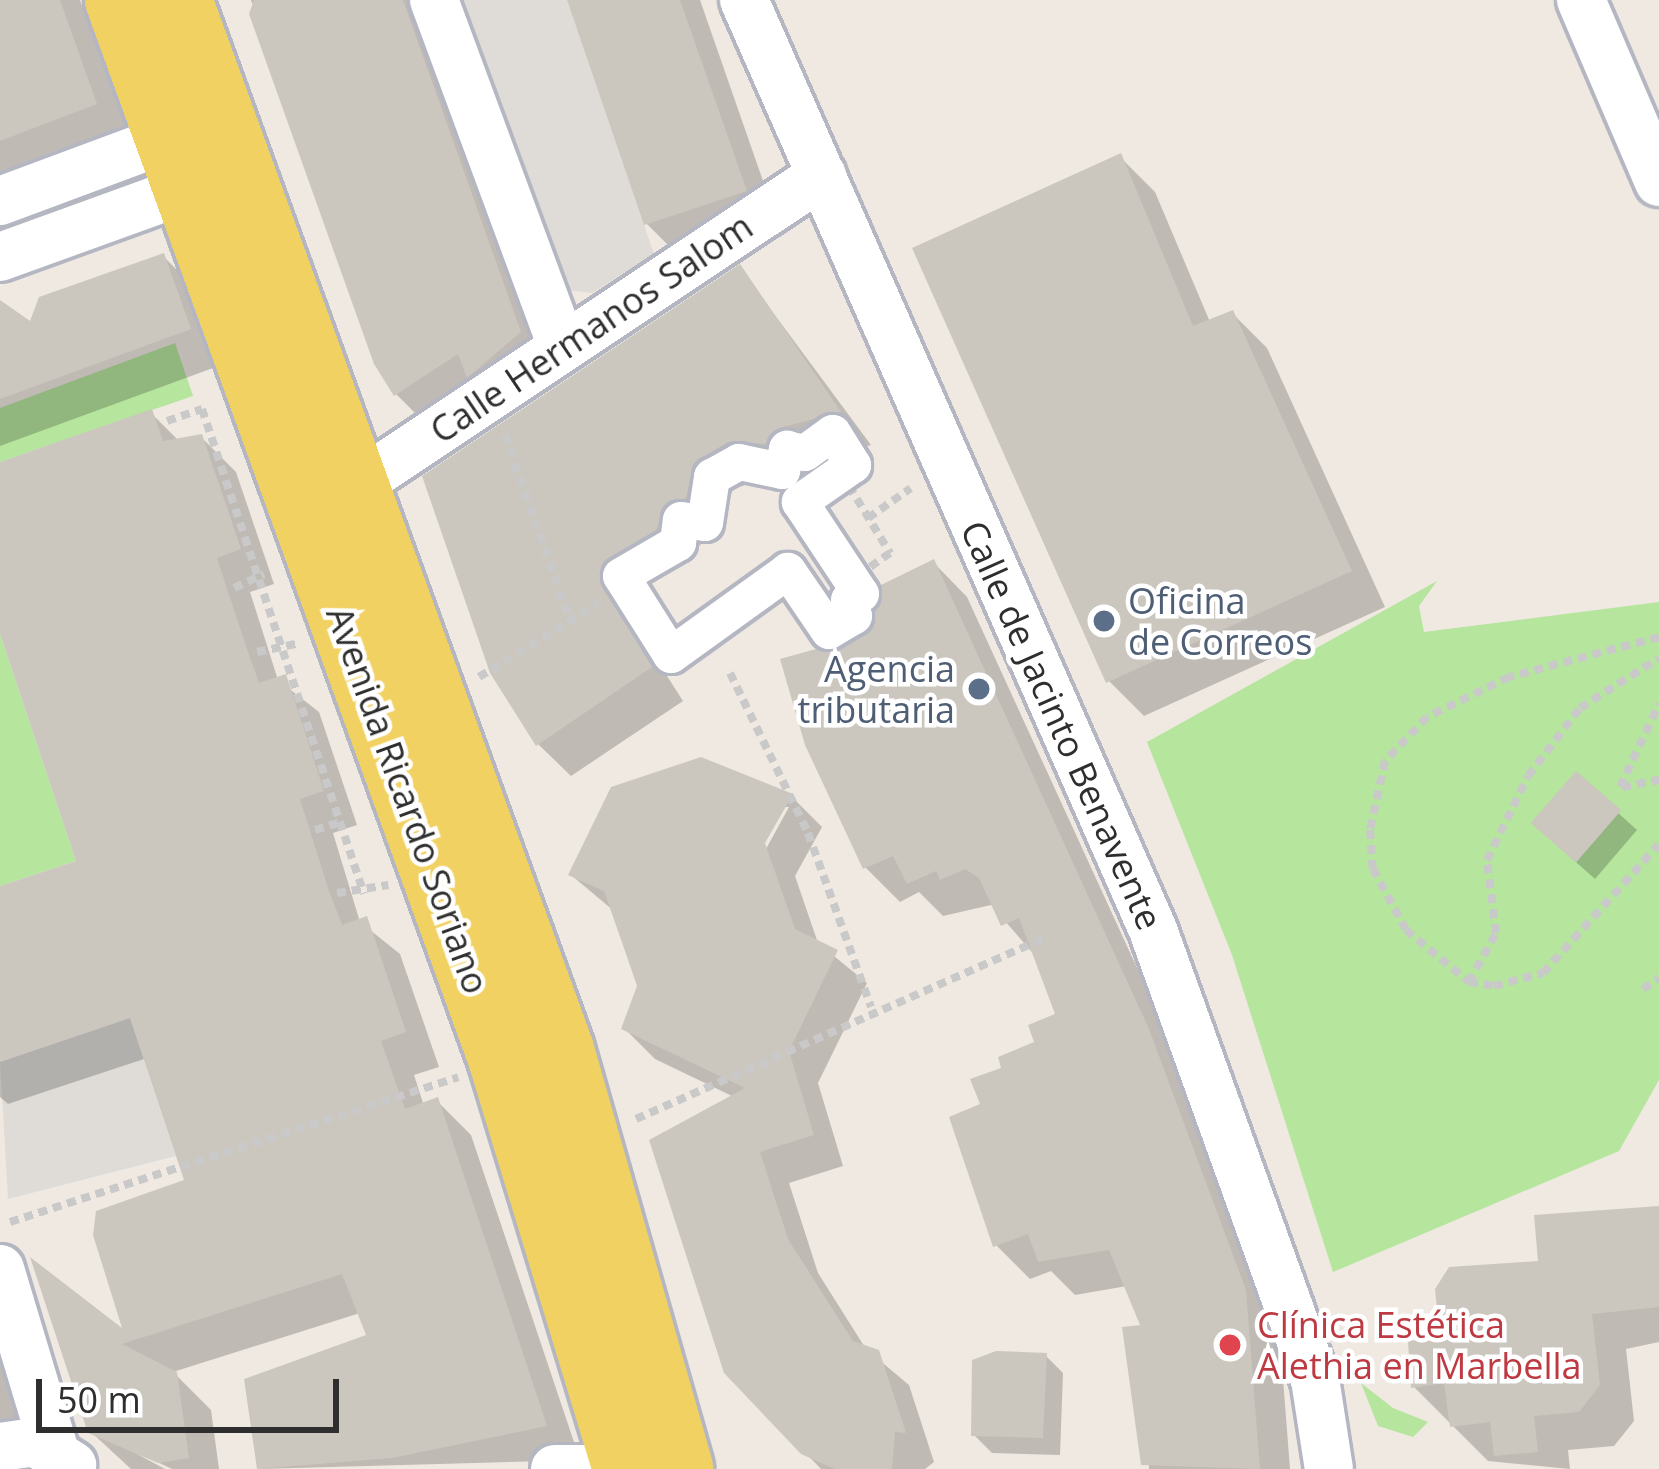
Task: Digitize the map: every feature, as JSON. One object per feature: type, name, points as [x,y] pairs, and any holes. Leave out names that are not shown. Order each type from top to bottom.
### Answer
[{"type":"main road","name":"Avenida Ricardo Soriano","points":[[118,0],[183,163],[501,1058],[626,1469]]},
{"type":"main road","name":"Avenida Ricardo Soriano","points":[[179,0],[360,482],[561,1050],[680,1469]]},
{"type":"main road","points":[[183,163],[208,77]]},
{"type":"main road","name":"Avenida Ricardo Soriano","points":[[183,163],[238,227],[398,666],[449,734]]},
{"type":"street","points":[[434,0],[562,346]]},
{"type":"street","name":"Calle de Jacinto Benavente","points":[[744,0],[1153,930],[1315,1379],[1329,1469]]},
{"type":"street","points":[[1580,0],[1659,182]]},
{"type":"street","points":[[0,201],[183,163]]},
{"type":"street","points":[[0,257],[183,163]]},
{"type":"street","name":"Calle Hermanos Salom","points":[[360,482],[822,175]]},
{"type":"street","points":[[833,433],[854,465],[800,502],[861,594],[849,600],[854,616],[829,631],[788,571],[671,655],[621,576],[678,544],[681,520],[705,523],[712,477],[739,462],[782,471],[787,448],[805,453],[833,433]]},
{"type":"street","points":[[0,1270],[46,1451]]},
{"type":"street","points":[[555,1469],[596,1469]]},
{"type":"path","points":[[166,421],[202,409],[364,894],[337,893]]},
{"type":"path","points":[[503,428],[570,621]]},
{"type":"path","points":[[849,486],[890,554]]},
{"type":"path","points":[[868,518],[911,488]]},
{"type":"path","points":[[234,588],[260,575]]},
{"type":"path","points":[[1659,637],[1456,700],[1385,761],[1373,869],[1406,930],[1469,982],[1518,987],[1543,973],[1659,844]]},
{"type":"path","points":[[257,652],[285,649]]},
{"type":"path","points":[[1469,982],[1496,933],[1487,860],[1528,776],[1580,708],[1659,658]]},
{"type":"path","points":[[730,673],[808,833],[871,1007]]},
{"type":"path","points":[[1659,704],[1620,787],[1659,780]]},
{"type":"path","points":[[315,830],[341,821]]},
{"type":"path","points":[[634,1120],[871,1007],[1046,938]]},
{"type":"path","points":[[1643,988],[1659,978]]},
{"type":"path","points":[[10,1222],[459,1076]]},
{"type":"green space","points":[[175,343],[193,396],[0,462],[0,408]]},
{"type":"green space","points":[[1437,581],[1419,606],[1424,632],[1659,602],[1659,1080],[1619,1151],[1333,1272],[1232,955],[1147,742]]},
{"type":"green space","points":[[0,634],[76,861],[0,886]]},
{"type":"green space","points":[[1361,1383],[1393,1408],[1428,1422],[1413,1437],[1378,1426]]},
{"type":"shaded area","points":[[443,0],[567,0],[654,254],[592,293],[566,290]]},
{"type":"shaded area","points":[[130,1018],[176,1156],[8,1199],[0,1062]]},
{"type":"building","points":[[0,0],[60,0],[97,104],[0,141]]},
{"type":"building","points":[[254,0],[403,0],[521,332],[467,378],[458,354],[394,396],[374,364],[249,14]]},
{"type":"building","points":[[567,0],[680,0],[747,191],[644,225]]},
{"type":"building","points":[[1121,153],[1193,326],[1233,310],[1352,571],[1106,683],[912,248]]},
{"type":"building","points":[[164,253],[191,329],[0,399],[0,300],[30,321],[39,297]]},
{"type":"building","points":[[740,264],[841,412],[779,428],[765,444],[728,442],[694,463],[686,498],[664,506],[657,529],[599,575],[652,667],[536,746],[490,673],[422,476]]},
{"type":"building","points":[[152,409],[163,441],[202,434],[241,549],[217,558],[246,646],[259,683],[286,674],[324,791],[300,799],[328,888],[342,925],[367,916],[406,1032],[381,1041],[405,1109],[438,1097],[547,1426],[392,1458],[257,1469],[244,1379],[366,1335],[342,1274],[122,1344],[177,1372],[189,1458],[158,1463],[88,1433],[30,1257],[122,1328],[93,1235],[96,1211],[184,1180],[130,1018],[0,1062],[0,886],[76,861],[0,634],[0,462]]},
{"type":"building","points":[[934,559],[1149,1029],[1246,1290],[1260,1469],[1141,1465],[1122,1327],[1140,1325],[1109,1250],[1038,1262],[1028,1234],[993,1247],[949,1117],[980,1104],[970,1079],[1001,1068],[998,1057],[1034,1042],[1028,1025],[1055,1014],[1019,918],[1001,926],[979,878],[965,869],[940,880],[936,871],[907,884],[893,856],[863,869],[805,745],[780,659],[866,635],[881,585]]},
{"type":"building","points":[[701,757],[793,794],[765,843],[795,929],[838,950],[789,1051],[814,1135],[760,1152],[788,1239],[853,1341],[879,1350],[906,1433],[895,1432],[892,1469],[835,1469],[801,1454],[724,1373],[649,1140],[745,1088],[621,1029],[637,986],[625,951],[604,891],[568,875],[611,787]]},
{"type":"building","points":[[1576,771],[1621,810],[1576,862],[1531,823]]},
{"type":"building","points":[[1659,1206],[1659,1307],[1592,1314],[1600,1385],[1579,1412],[1534,1416],[1538,1452],[1494,1456],[1490,1422],[1450,1427],[1444,1383],[1411,1388],[1408,1341],[1440,1338],[1435,1289],[1449,1267],[1538,1261],[1534,1215]]},
{"type":"building","points":[[996,1351],[1047,1353],[1043,1438],[971,1436],[972,1360]]},
{"type":"place","name":"Oficina de Correos","points":[[1104,621]]},
{"type":"place","name":"Agencia tributaria","points":[[979,689]]},
{"type":"place","name":"Clínica Estética Alethia en Marbella","points":[[1230,1345]]}]
